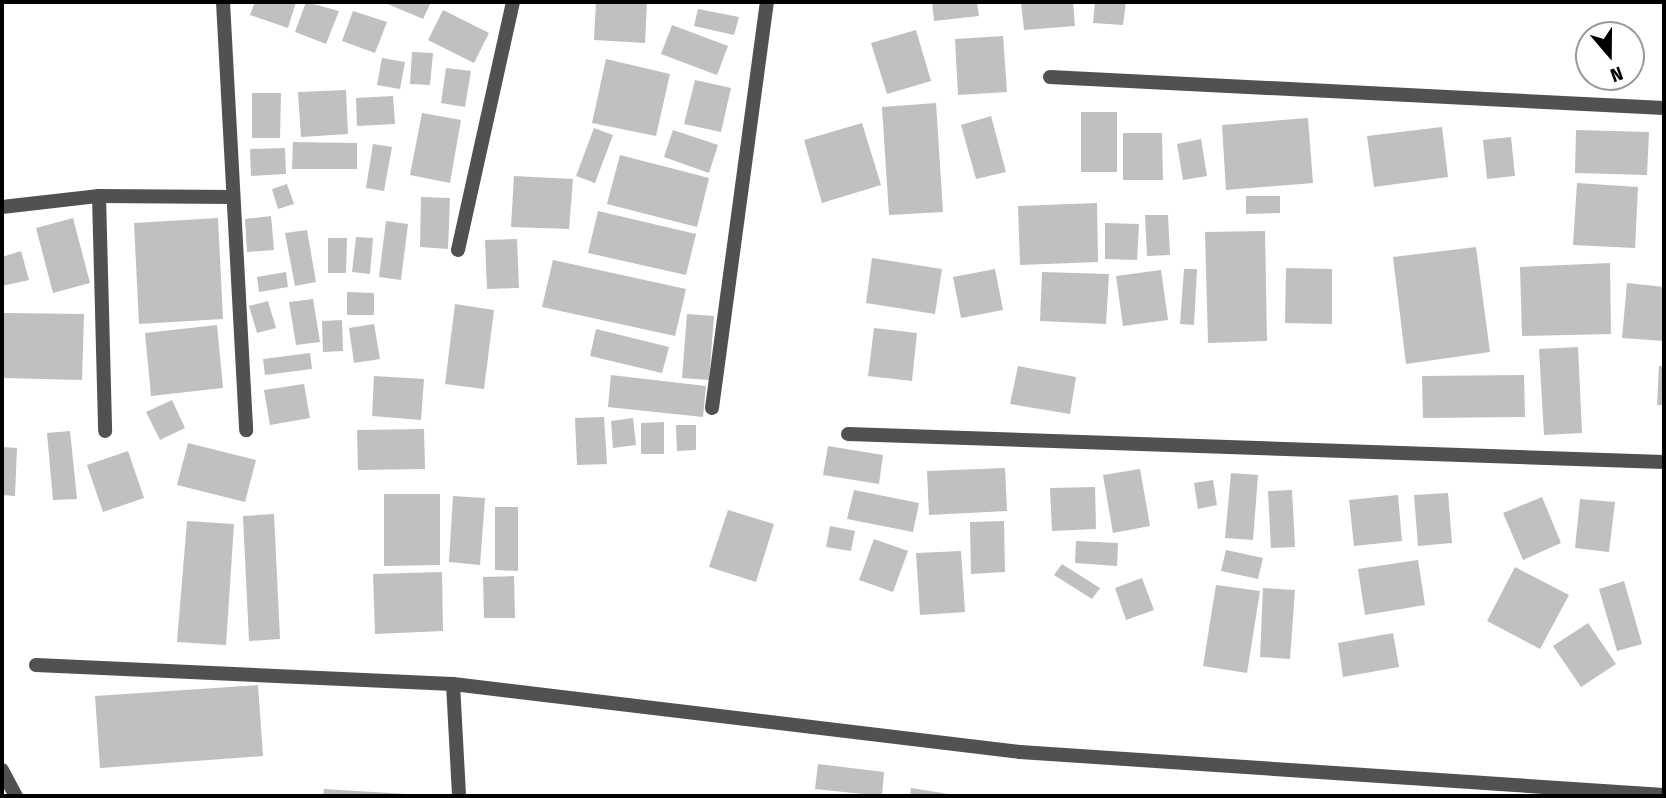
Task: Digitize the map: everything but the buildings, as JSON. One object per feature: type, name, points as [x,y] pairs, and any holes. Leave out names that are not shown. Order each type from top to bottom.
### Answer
[{"type":"street","points":[[222,2],[246,430]]},
{"type":"street","points":[[458,250],[513,2]]},
{"type":"street","points":[[712,408],[767,2]]},
{"type":"street","points":[[1050,77],[1664,108]]},
{"type":"street","points":[[2,208],[99,196],[233,197]]},
{"type":"street","points":[[99,196],[105,431]]},
{"type":"street","points":[[848,434],[1664,462]]},
{"type":"street","points":[[36,665],[453,684],[1020,752],[1664,795]]},
{"type":"street","points":[[453,684],[459,796]]},
{"type":"street","points":[[2,771],[16,796]]}]
